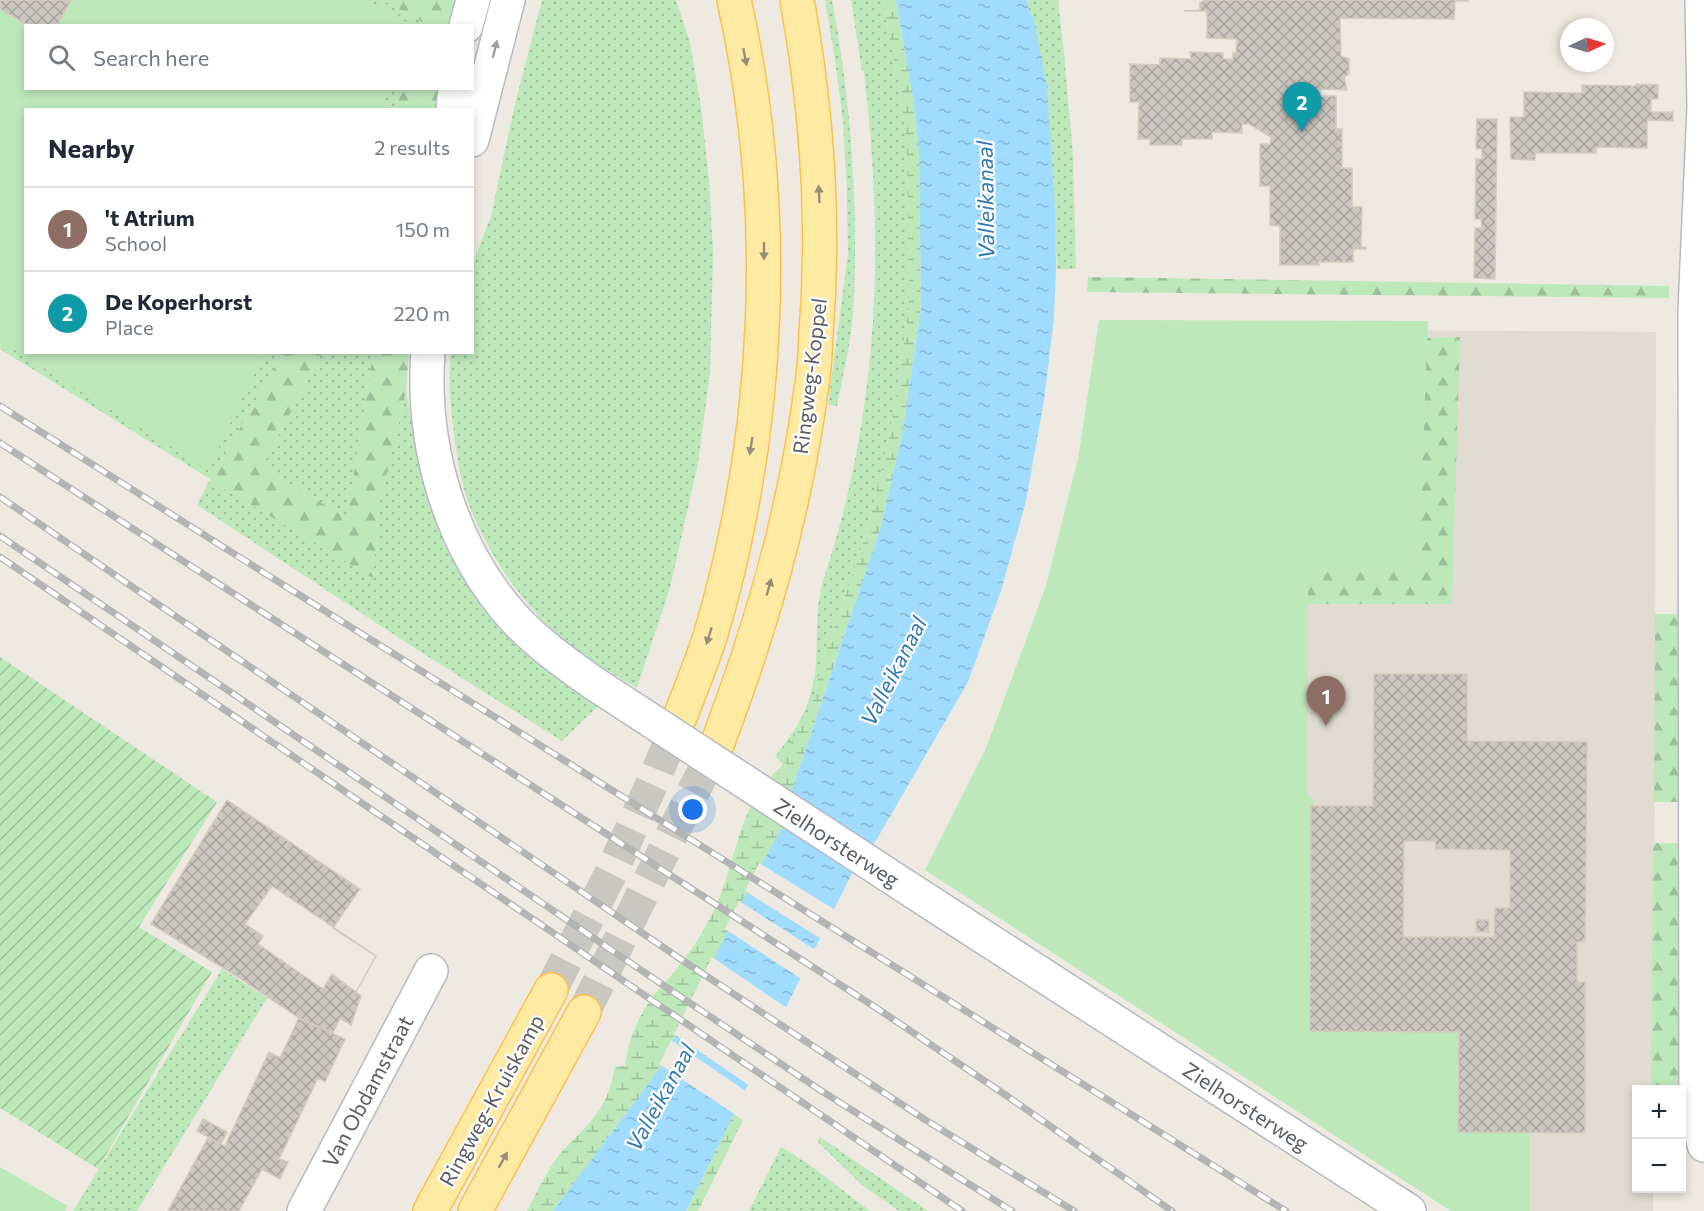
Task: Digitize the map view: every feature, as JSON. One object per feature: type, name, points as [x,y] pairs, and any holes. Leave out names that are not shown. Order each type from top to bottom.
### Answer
[{"type":"main road","points":[[467,24],[473,0]]},
{"type":"main road","points":[[474,132],[508,0]]},
{"type":"main road","points":[[680,717],[709,638],[730,563],[755,417],[762,337],[764,249],[759,159],[750,84],[734,0]]},
{"type":"main road","name":"Ringweg-Koppel","points":[[718,742],[752,648],[779,553],[800,462],[813,382],[819,294],[820,230],[816,127],[806,51],[796,0]]},
{"type":"main road","points":[[1701,0],[1704,107],[1695,311],[1696,1106],[1704,1145]]},
{"type":"main road","points":[[453,108],[455,90]]},
{"type":"main road","name":"Zielhorsterweg","points":[[428,354],[427,394],[432,443],[445,493],[462,538],[490,586],[513,616],[552,653],[595,684],[931,903],[1409,1211]]},
{"type":"main road","name":"Van Obdamstraat","points":[[304,1211],[431,971]]},
{"type":"main road","name":"Ringweg-Kruiskamp","points":[[430,1211],[551,990]]},
{"type":"main road","name":"Ringweg-Kruiskamp","points":[[475,1211],[584,1012]]},
{"type":"shaded area","points":[[1105,328],[1656,332],[1654,1085],[1632,1085],[1632,1193],[1653,1193],[1653,1211],[1475,1211]]},
{"type":"green space","points":[[0,0],[382,0],[426,24],[24,24],[24,90],[402,90],[395,108],[24,108],[24,354],[282,354],[210,480],[373,577],[380,502],[406,391],[422,473],[444,544],[467,584],[506,635],[598,706],[562,741],[413,647],[197,505],[210,479],[0,349]]},
{"type":"green space","points":[[0,0],[367,0],[410,24],[24,24],[24,90],[390,90],[382,108],[24,108],[24,354],[264,354],[208,470],[0,341]]},
{"type":"green space","points":[[382,0],[463,0],[457,24],[426,24]]},
{"type":"green space","points":[[542,0],[676,0],[690,42],[701,107],[709,180],[713,252],[710,373],[698,463],[670,588],[637,688],[567,643],[522,596],[497,561],[476,522],[461,474],[452,417],[451,354],[474,354],[474,260],[491,216],[515,104]]},
{"type":"green space","points":[[825,0],[832,0],[842,60],[852,151],[855,212],[853,314],[837,406],[828,405],[848,253],[847,194],[843,121]]},
{"type":"green space","points":[[851,0],[883,0],[902,106],[907,152],[909,308],[891,426],[864,540],[820,669],[815,695],[801,727],[780,756],[787,765],[773,778],[771,776],[783,765],[775,756],[798,725],[812,689],[816,663],[818,604],[855,460],[867,387],[874,297],[874,207],[864,71],[862,71]]},
{"type":"green space","points":[[883,0],[896,0],[914,103],[919,152],[921,309],[902,436],[881,527],[792,790],[782,827],[660,1068],[553,1211],[527,1211],[554,1162],[602,1105],[612,1082],[615,1066],[625,1066],[632,1037],[644,1010],[654,994],[686,957],[710,918],[721,893],[750,807],[771,776],[773,778],[787,765],[779,756],[801,727],[815,695],[820,669],[864,540],[891,426],[909,308],[907,152],[902,106]]},
{"type":"green space","points":[[1027,0],[1058,0],[1073,155],[1076,269],[1057,269],[1051,146],[1033,17]]},
{"type":"green space","points":[[402,90],[443,90],[439,108],[395,108]]},
{"type":"green space","points":[[1088,277],[1669,286],[1669,298],[1087,292]]},
{"type":"green space","points":[[1099,320],[1428,321],[1418,568],[1308,569],[1307,795],[1313,799],[1310,1023],[1529,1027],[1529,1211],[1451,1211],[925,870],[986,748],[1046,586],[1078,459]]},
{"type":"green space","points":[[1460,337],[1452,604],[1308,604],[1308,569],[1418,568],[1427,338]]},
{"type":"green space","points":[[282,354],[321,354],[262,467],[347,518],[373,354],[409,354],[406,391],[380,502],[373,578],[210,480]]},
{"type":"green space","points":[[321,354],[373,354],[347,518],[262,467]]},
{"type":"green space","points":[[1655,614],[1678,614],[1678,802],[1654,802]]},
{"type":"green space","points":[[0,657],[217,802],[139,927],[212,972],[98,1169],[0,1108]]},
{"type":"green space","points":[[1653,843],[1678,843],[1678,1085],[1651,1085]]},
{"type":"green space","points":[[222,969],[267,998],[137,1211],[73,1211]]},
{"type":"green space","points":[[733,1114],[743,1120],[698,1211],[686,1211]]},
{"type":"green space","points":[[820,1137],[928,1211],[899,1211],[862,1185],[817,1141]]},
{"type":"green space","points":[[781,1147],[807,1163],[870,1211],[749,1211]]},
{"type":"green space","points":[[0,1167],[68,1206],[65,1211],[0,1211]]},
{"type":"water","name":"Valleikanaal","points":[[896,0],[1027,0],[1033,17],[1047,86],[1055,208],[1054,318],[1044,400],[1026,501],[1001,591],[968,682],[877,839],[853,871],[686,1211],[553,1211],[660,1068],[746,894],[782,827],[792,790],[881,527],[902,436],[921,309],[919,152],[914,103]]},
{"type":"pier","points":[[759,863],[837,911],[823,940],[745,891]]},
{"type":"pier","points":[[739,901],[817,951],[803,980],[725,929]]},
{"type":"pier","points":[[712,957],[788,1009],[750,1086],[674,1034]]},
{"type":"pier","points":[[671,1040],[747,1092],[736,1115],[659,1064]]},
{"type":"building","points":[[0,0],[71,0],[58,24],[26,24],[0,9]]},
{"type":"building","points":[[1203,0],[1468,1],[1455,1],[1454,19],[1340,18],[1341,56],[1349,59],[1349,74],[1344,77],[1347,90],[1320,89],[1320,96],[1336,96],[1336,129],[1342,129],[1342,168],[1352,168],[1352,207],[1362,207],[1361,247],[1366,247],[1366,249],[1353,249],[1353,262],[1280,265],[1280,226],[1270,225],[1270,186],[1260,186],[1260,144],[1270,144],[1271,137],[1249,124],[1242,124],[1242,133],[1212,132],[1212,139],[1182,139],[1182,145],[1150,145],[1150,139],[1138,139],[1139,102],[1130,102],[1130,64],[1160,65],[1160,58],[1191,59],[1190,52],[1223,53],[1223,59],[1233,59],[1233,53],[1236,53],[1237,39],[1207,38],[1207,11],[1184,11],[1200,10],[1200,2]]},
{"type":"building","points":[[1636,84],[1658,85],[1658,99],[1651,99],[1651,112],[1673,112],[1673,121],[1647,120],[1647,148],[1596,147],[1596,153],[1535,153],[1535,160],[1511,159],[1510,117],[1524,117],[1524,92],[1582,93],[1582,85],[1636,86]]},
{"type":"building","points":[[1477,119],[1497,119],[1495,279],[1474,278],[1475,228],[1482,228],[1481,219],[1475,219],[1476,159],[1482,159],[1482,149],[1476,149]]},
{"type":"building","points":[[1374,674],[1467,674],[1467,741],[1587,742],[1585,942],[1577,942],[1577,982],[1585,982],[1585,1133],[1458,1132],[1459,1032],[1310,1031],[1311,806],[1373,806]],"holes":[[[1404,841],[1435,841],[1436,849],[1510,850],[1510,908],[1495,908],[1494,937],[1403,937]]]},
{"type":"building","points":[[227,800],[360,889],[333,928],[376,956],[356,992],[361,996],[351,1025],[340,1018],[333,1033],[299,1018],[238,977],[151,924]]},
{"type":"building","points":[[272,886],[376,956],[356,992],[332,974],[323,989],[258,944],[263,936],[245,924]]},
{"type":"building","points":[[1476,920],[1489,920],[1489,932],[1476,932]]},
{"type":"building","points":[[299,1018],[345,1039],[325,1082],[318,1078],[279,1159],[288,1162],[280,1179],[262,1169],[239,1211],[168,1211],[208,1138],[225,1146],[269,1052],[280,1058]]},
{"type":"building","points":[[203,1119],[227,1132],[221,1144],[197,1131]]},
{"type":"tunnel","points":[[551,990],[611,873],[680,717]]},
{"type":"tunnel","points":[[584,1012],[718,742]]},
{"type":"railway","points":[[0,406],[1286,1211]]},
{"type":"railway","points":[[0,443],[878,1009],[1172,1211]]},
{"type":"railway","points":[[0,497],[682,960],[924,1119],[1074,1211]]},
{"type":"railway","points":[[0,536],[820,1090],[1012,1211]]},
{"type":"railway","points":[[0,557],[962,1211]]},
{"type":"place","name":"De Koperhorst","points":[[1302,132]]},
{"type":"place","name":"'t Atrium","points":[[1326,726]]}]
